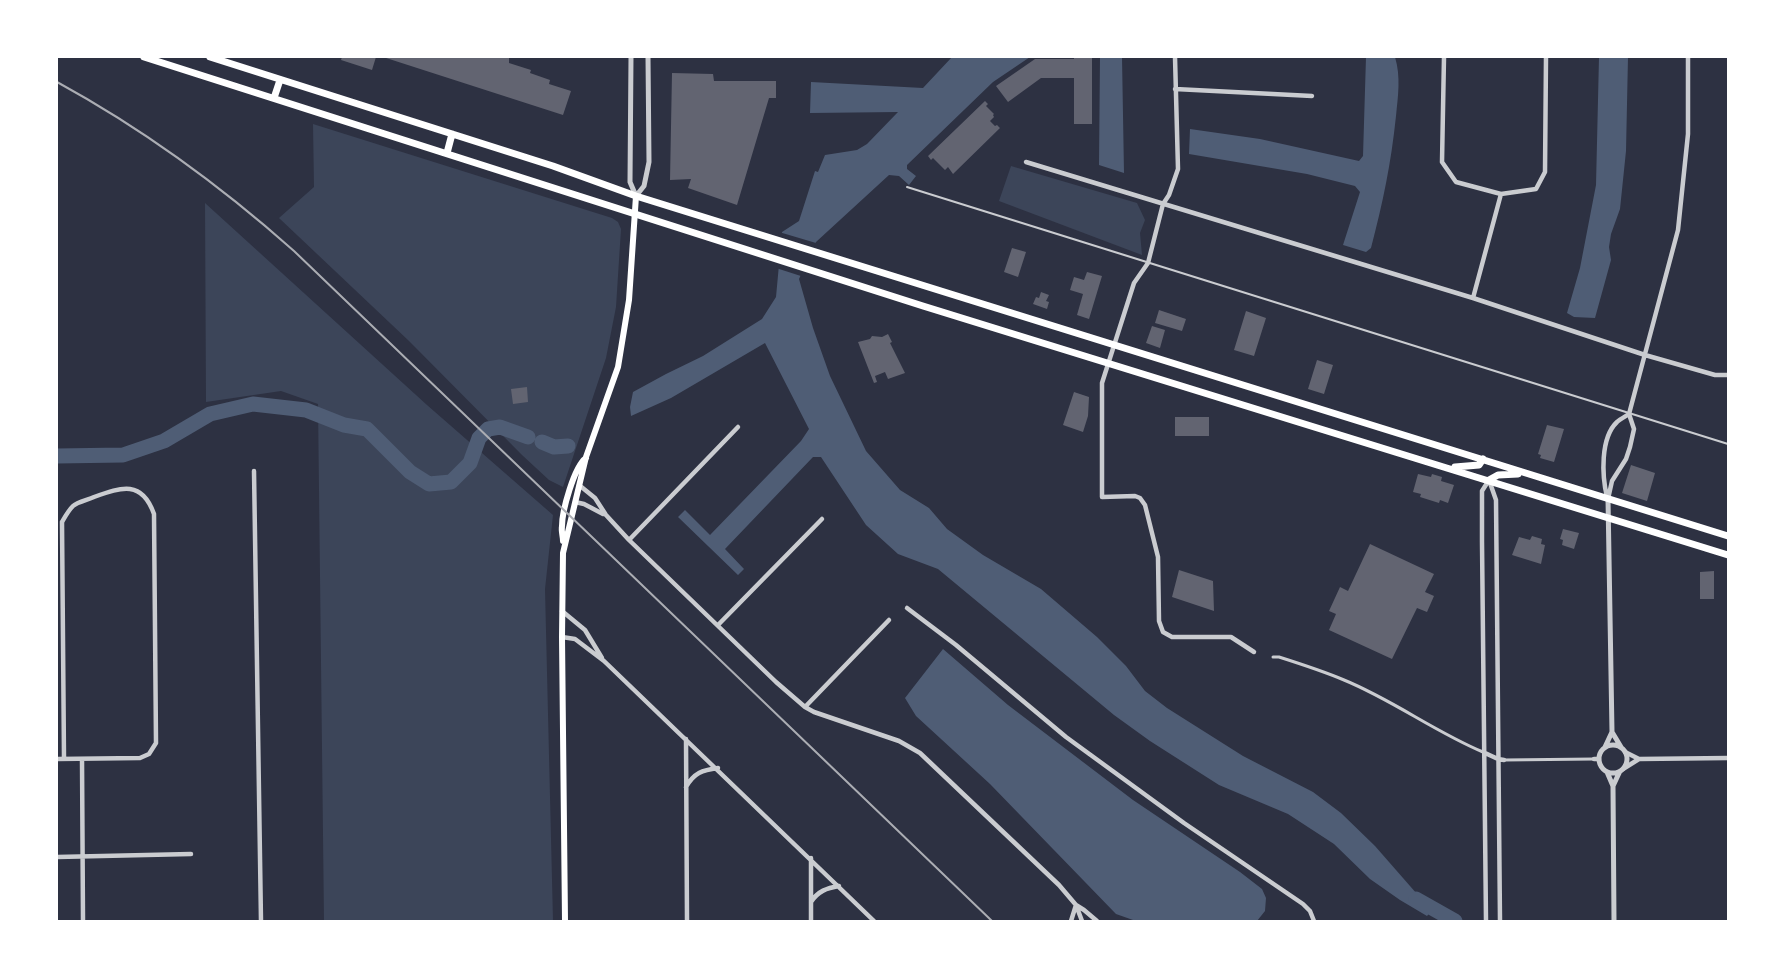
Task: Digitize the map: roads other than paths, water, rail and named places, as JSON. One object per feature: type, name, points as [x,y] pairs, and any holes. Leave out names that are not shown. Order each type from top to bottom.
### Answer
[{"type":"main road","points":[[144,57],[807,269],[1728,555]]},
{"type":"main road","points":[[210,57],[553,166],[636,196],[1726,536]]},
{"type":"main road","points":[[274,98],[280,80]]},
{"type":"main road","points":[[447,153],[452,134]]},
{"type":"main road","points":[[564,548],[586,457],[618,367],[629,300],[636,196]]},
{"type":"main road","points":[[565,921],[562,637],[564,548],[562,526],[572,484],[586,457]]},
{"type":"main road","points":[[1446,468],[1479,465],[1483,459]]},
{"type":"main road","points":[[1489,480],[1509,473],[1529,474]]},
{"type":"street","points":[[631,57],[630,182],[636,196],[644,186],[649,162],[648,57]]},
{"type":"street","points":[[1175,57],[1178,169],[1169,195],[1163,204],[1148,263],[1134,283],[1102,383],[1102,497],[1135,496],[1140,498],[1145,505],[1158,557],[1159,621],[1163,632],[1172,637],[1231,637],[1254,652]]},
{"type":"street","points":[[1444,57],[1442,162],[1455,182],[1501,194],[1536,189],[1545,171],[1546,57]]},
{"type":"street","points":[[1608,499],[1612,481],[1626,459],[1630,447],[1634,429],[1629,414],[1678,230],[1688,134],[1688,57]]},
{"type":"street","points":[[1175,89],[1312,96]]},
{"type":"street","points":[[1026,162],[1473,298],[1646,355],[1715,375],[1728,375]]},
{"type":"street","points":[[1473,298],[1501,194]]},
{"type":"street","points":[[1596,759],[1612,732],[1609,518],[1608,499],[1603,480],[1603,461],[1607,439],[1616,422],[1629,414]]},
{"type":"street","points":[[629,540],[738,427]]},
{"type":"street","points":[[254,471],[261,921]]},
{"type":"street","points":[[1485,921],[1482,491],[1489,480]]},
{"type":"street","points":[[1489,480],[1496,500],[1500,921]]},
{"type":"street","points":[[579,485],[594,498],[629,540],[805,707],[904,744],[920,753],[1059,885],[1076,906],[1082,921]]},
{"type":"street","points":[[57,759],[64,759],[82,759],[140,758],[149,754],[156,743],[154,514],[150,503],[141,492],[131,489],[118,489],[74,505],[62,522],[64,759]]},
{"type":"street","points":[[575,502],[606,515]]},
{"type":"street","points":[[718,625],[822,519]]},
{"type":"street","points":[[1726,536],[1728,543]]},
{"type":"street","points":[[907,608],[956,645],[1066,737],[1184,823],[1303,904],[1310,911],[1314,921]]},
{"type":"street","points":[[562,611],[585,630],[603,660]]},
{"type":"street","points":[[805,707],[889,620]]},
{"type":"street","points":[[562,637],[575,639],[603,660],[718,768],[874,921]]},
{"type":"street","points":[[1273,657],[1279,657],[1345,680],[1442,733],[1498,759],[1596,759]]},
{"type":"street","points":[[1612,732],[1627,761],[1612,786]]},
{"type":"street","points":[[686,739],[687,921]]},
{"type":"street","points":[[1605,747],[1613,745],[1639,759],[1728,758]]},
{"type":"street","points":[[82,759],[82,921]]},
{"type":"street","points":[[1596,759],[1608,772],[1612,786],[1614,921]]},
{"type":"street","points":[[1608,772],[1621,770],[1639,759]]},
{"type":"street","points":[[685,790],[696,774],[718,768]]},
{"type":"street","points":[[1485,848],[1499,848]]},
{"type":"street","points":[[57,856],[190,854]]},
{"type":"street","points":[[811,858],[811,921]]},
{"type":"street","points":[[811,902],[815,895],[823,890],[839,886]]},
{"type":"street","points":[[1076,906],[1097,921]]},
{"type":"street","points":[[1071,921],[1076,906]]},
{"type":"street","points":[[867,914],[867,921]]},
{"type":"lane","points":[[907,187],[1728,444]]},
{"type":"waterway","points":[[57,456],[123,455],[164,441],[210,414],[253,404],[306,410],[344,425],[367,429],[410,472],[429,484],[451,482],[470,463],[479,438],[488,429],[500,427],[528,437]]},
{"type":"waterway","points":[[542,442],[554,447],[568,446]]},
{"type":"waterway","points":[[1416,899],[1455,921]]},
{"type":"railway","points":[[57,82],[151,139],[210,181],[294,251],[992,921]]}]
